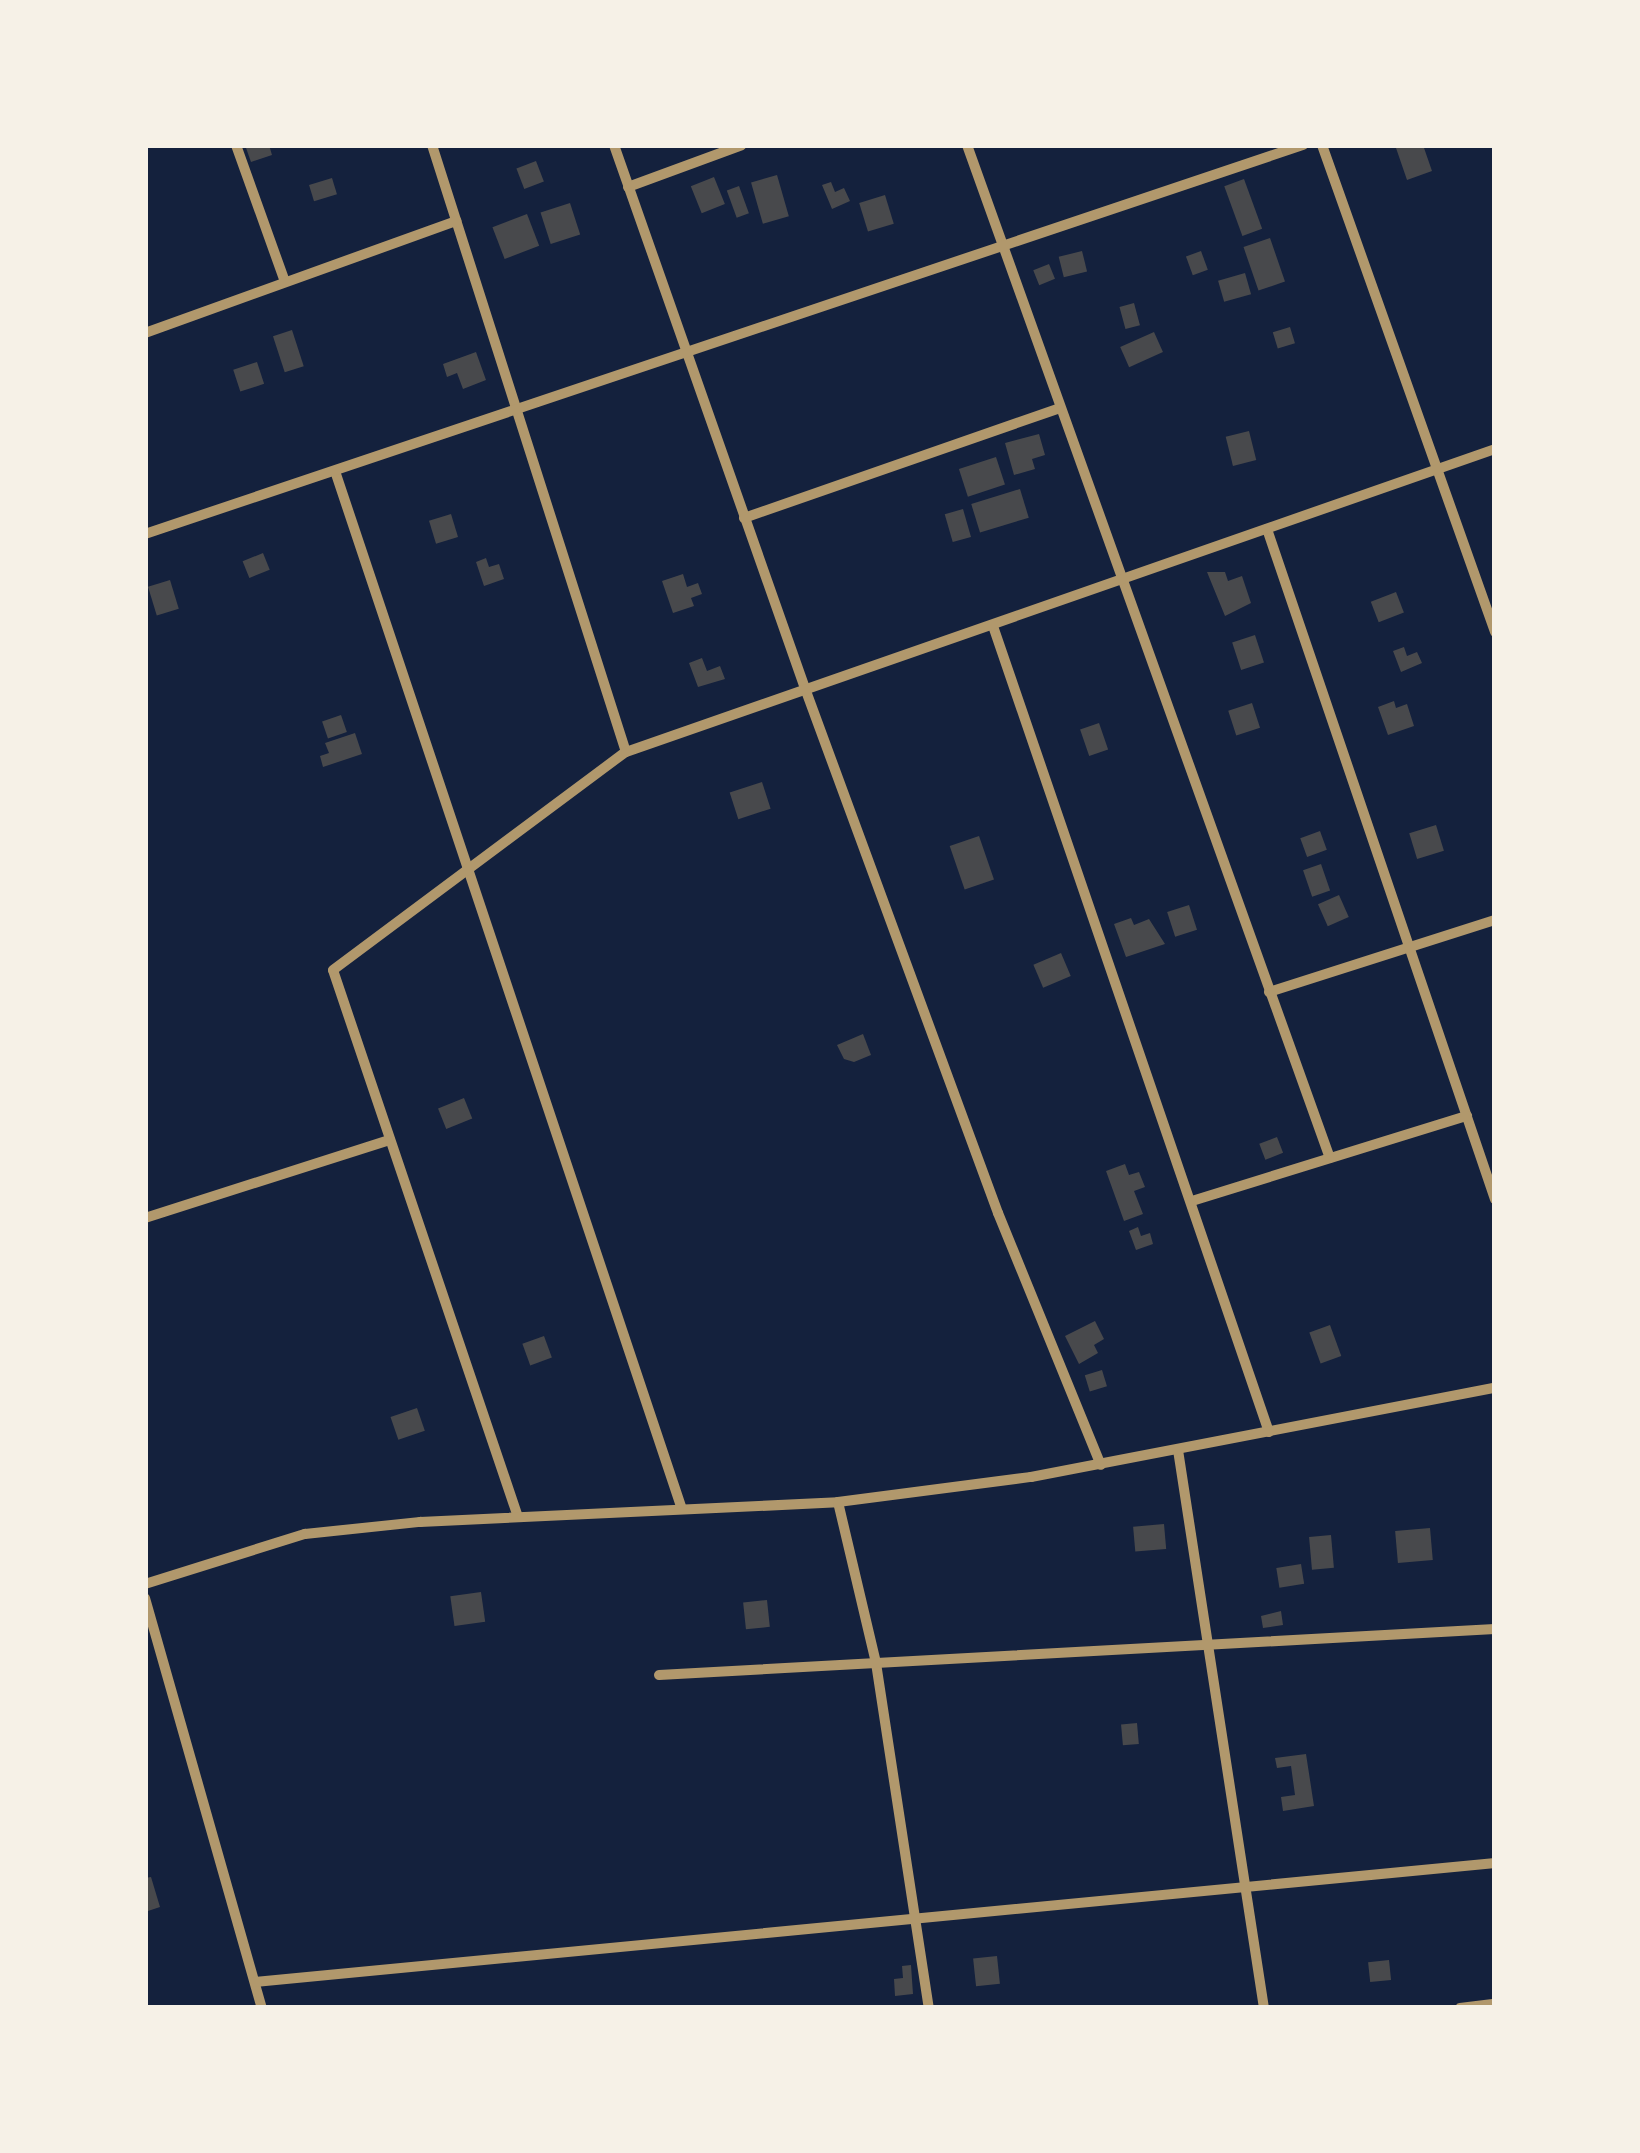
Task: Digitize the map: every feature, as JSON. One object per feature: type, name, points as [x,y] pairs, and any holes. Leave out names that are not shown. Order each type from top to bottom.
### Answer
[{"type":"street","points":[[236,145],[285,282]]},
{"type":"street","points":[[432,145],[626,752]]},
{"type":"street","points":[[614,145],[684,356],[998,1213],[1101,1465]]},
{"type":"street","points":[[628,186],[742,145]]},
{"type":"street","points":[[967,145],[1330,1158]]},
{"type":"street","points":[[145,534],[684,356],[1302,145]]},
{"type":"street","points":[[1322,145],[1440,468],[1495,632]]},
{"type":"street","points":[[145,333],[456,220]]},
{"type":"street","points":[[744,518],[1060,408]]},
{"type":"street","points":[[518,1517],[332,970],[626,752],[1495,449]]},
{"type":"street","points":[[335,471],[682,1509]]},
{"type":"street","points":[[1267,529],[1495,1199]]},
{"type":"street","points":[[992,626],[1269,1432]]},
{"type":"street","points":[[1269,992],[1495,920]]},
{"type":"street","points":[[1192,1201],[1467,1116]]},
{"type":"street","points":[[145,1218],[390,1140]]},
{"type":"street","points":[[145,1584],[305,1534],[518,1517],[838,1502],[1101,1465],[1495,1388]]},
{"type":"street","points":[[1178,1450],[1264,2008]]},
{"type":"street","points":[[838,1502],[876,1663],[929,2008]]},
{"type":"street","points":[[145,1598],[262,2008]]},
{"type":"street","points":[[659,1675],[1495,1629]]},
{"type":"street","points":[[255,1982],[1495,1863]]},
{"type":"street","points":[[1460,2008],[1495,2004]]},
{"type":"building","points":[[245,145],[269,145],[272,155],[251,162]]},
{"type":"building","points":[[1395,145],[1423,145],[1432,171],[1407,180]]},
{"type":"building","points":[[536,161],[544,182],[524,189],[516,169]]},
{"type":"building","points":[[777,175],[789,216],[763,224],[751,182]]},
{"type":"building","points":[[714,177],[725,204],[702,213],[691,186]]},
{"type":"building","points":[[332,178],[337,194],[314,201],[309,185]]},
{"type":"building","points":[[1244,179],[1262,229],[1242,236],[1224,186]]},
{"type":"building","points":[[831,182],[835,192],[844,188],[850,201],[832,209],[822,185]]},
{"type":"building","points":[[739,186],[749,213],[737,218],[727,190]]},
{"type":"building","points":[[885,195],[894,224],[868,232],[859,203]]},
{"type":"building","points":[[570,203],[580,234],[551,244],[541,213]]},
{"type":"building","points":[[527,214],[539,246],[505,259],[492,227]]},
{"type":"building","points":[[1270,238],[1285,281],[1259,291],[1244,247]]},
{"type":"building","points":[[1082,251],[1087,271],[1064,277],[1059,257]]},
{"type":"building","points":[[1201,251],[1208,270],[1193,275],[1186,256]]},
{"type":"building","points":[[1049,264],[1055,279],[1039,285],[1033,270]]},
{"type":"building","points":[[1245,273],[1251,294],[1224,302],[1218,281]]},
{"type":"building","points":[[1134,303],[1140,325],[1125,329],[1120,307]]},
{"type":"building","points":[[1290,327],[1295,343],[1278,349],[1273,332]]},
{"type":"building","points":[[292,330],[304,366],[285,372],[273,336]]},
{"type":"building","points":[[1154,332],[1163,352],[1129,367],[1120,347]]},
{"type":"building","points":[[476,352],[486,380],[463,389],[457,373],[447,377],[443,364]]},
{"type":"building","points":[[257,362],[264,384],[240,392],[233,370]]},
{"type":"building","points":[[1249,431],[1256,460],[1233,466],[1226,437]]},
{"type":"building","points":[[1039,434],[1045,455],[1032,459],[1035,469],[1014,475],[1005,443]]},
{"type":"building","points":[[996,457],[1005,485],[968,497],[959,469]]},
{"type":"building","points":[[1020,489],[1029,518],[980,533],[971,504]]},
{"type":"building","points":[[963,509],[971,537],[953,542],[945,514]]},
{"type":"building","points":[[451,514],[458,537],[436,544],[429,521]]},
{"type":"building","points":[[263,553],[270,570],[249,578],[243,561]]},
{"type":"building","points":[[486,558],[489,567],[499,564],[504,579],[484,586],[476,562]]},
{"type":"building","points":[[1207,572],[1225,572],[1228,581],[1242,576],[1251,603],[1225,616]]},
{"type":"building","points":[[683,574],[687,587],[698,583],[702,594],[691,598],[694,606],[673,613],[662,581]]},
{"type":"building","points":[[170,580],[179,609],[157,615],[148,587]]},
{"type":"building","points":[[1396,592],[1404,613],[1379,622],[1371,602]]},
{"type":"building","points":[[1255,635],[1264,663],[1241,670],[1232,642]]},
{"type":"building","points":[[1404,647],[1407,656],[1417,652],[1422,663],[1401,672],[1393,651]]},
{"type":"building","points":[[702,658],[707,671],[720,666],[725,679],[698,687],[689,663]]},
{"type":"building","points":[[1394,701],[1396,708],[1407,704],[1414,726],[1388,735],[1378,707]]},
{"type":"building","points":[[1252,703],[1260,728],[1236,735],[1228,711]]},
{"type":"building","points":[[341,715],[347,732],[328,739],[322,722]]},
{"type":"building","points":[[1099,723],[1108,749],[1089,756],[1080,730]]},
{"type":"building","points":[[355,733],[362,754],[323,767],[320,756],[329,753],[325,743]]},
{"type":"building","points":[[762,782],[771,809],[738,819],[730,793]]},
{"type":"building","points":[[1436,825],[1444,851],[1417,859],[1409,833]]},
{"type":"building","points":[[1320,831],[1327,850],[1307,857],[1300,838]]},
{"type":"building","points":[[979,836],[994,879],[965,890],[950,846]]},
{"type":"building","points":[[1321,864],[1330,890],[1312,897],[1303,870]]},
{"type":"building","points":[[1339,895],[1349,917],[1328,926],[1318,904]]},
{"type":"building","points":[[1189,905],[1197,930],[1175,937],[1167,912]]},
{"type":"building","points":[[1131,918],[1134,925],[1149,919],[1165,944],[1126,957],[1114,924]]},
{"type":"building","points":[[1061,953],[1071,976],[1043,988],[1033,965]]},
{"type":"building","points":[[863,1034],[871,1055],[854,1062],[844,1059],[837,1045]]},
{"type":"building","points":[[464,1098],[472,1118],[446,1129],[438,1108]]},
{"type":"building","points":[[1277,1137],[1283,1153],[1265,1160],[1259,1144]]},
{"type":"building","points":[[1125,1164],[1129,1175],[1139,1172],[1145,1187],[1134,1191],[1143,1214],[1124,1221],[1106,1171]]},
{"type":"building","points":[[1138,1227],[1141,1236],[1150,1233],[1153,1244],[1136,1250],[1129,1231]]},
{"type":"building","points":[[1095,1321],[1104,1339],[1094,1345],[1098,1353],[1079,1364],[1065,1336]]},
{"type":"building","points":[[1330,1325],[1341,1356],[1321,1364],[1309,1333]]},
{"type":"building","points":[[544,1336],[552,1358],[530,1365],[522,1344]]},
{"type":"building","points":[[1102,1370],[1107,1386],[1090,1392],[1085,1375]]},
{"type":"building","points":[[417,1408],[425,1431],[398,1440],[391,1417]]},
{"type":"building","points":[[1164,1524],[1166,1549],[1135,1552],[1133,1527]]},
{"type":"building","points":[[1430,1528],[1433,1560],[1398,1563],[1395,1531]]},
{"type":"building","points":[[1331,1535],[1334,1568],[1312,1570],[1309,1537]]},
{"type":"building","points":[[1301,1564],[1304,1584],[1279,1588],[1276,1568]]},
{"type":"building","points":[[481,1592],[485,1622],[454,1626],[450,1596]]},
{"type":"building","points":[[767,1600],[770,1627],[746,1629],[743,1603]]},
{"type":"building","points":[[1281,1611],[1283,1625],[1263,1628],[1261,1616]]},
{"type":"building","points":[[1137,1723],[1139,1744],[1123,1745],[1121,1724]]},
{"type":"building","points":[[1306,1754],[1314,1806],[1283,1811],[1281,1797],[1295,1795],[1291,1766],[1277,1768],[1275,1758]]},
{"type":"building","points":[[151,1877],[160,1907],[145,1912],[145,1878]]},
{"type":"building","points":[[997,1956],[1000,1984],[976,1986],[973,1959]]},
{"type":"building","points":[[1389,1960],[1391,1980],[1370,1982],[1368,1962]]},
{"type":"building","points":[[911,1965],[913,1994],[895,1996],[894,1979],[903,1978],[902,1966]]}]
